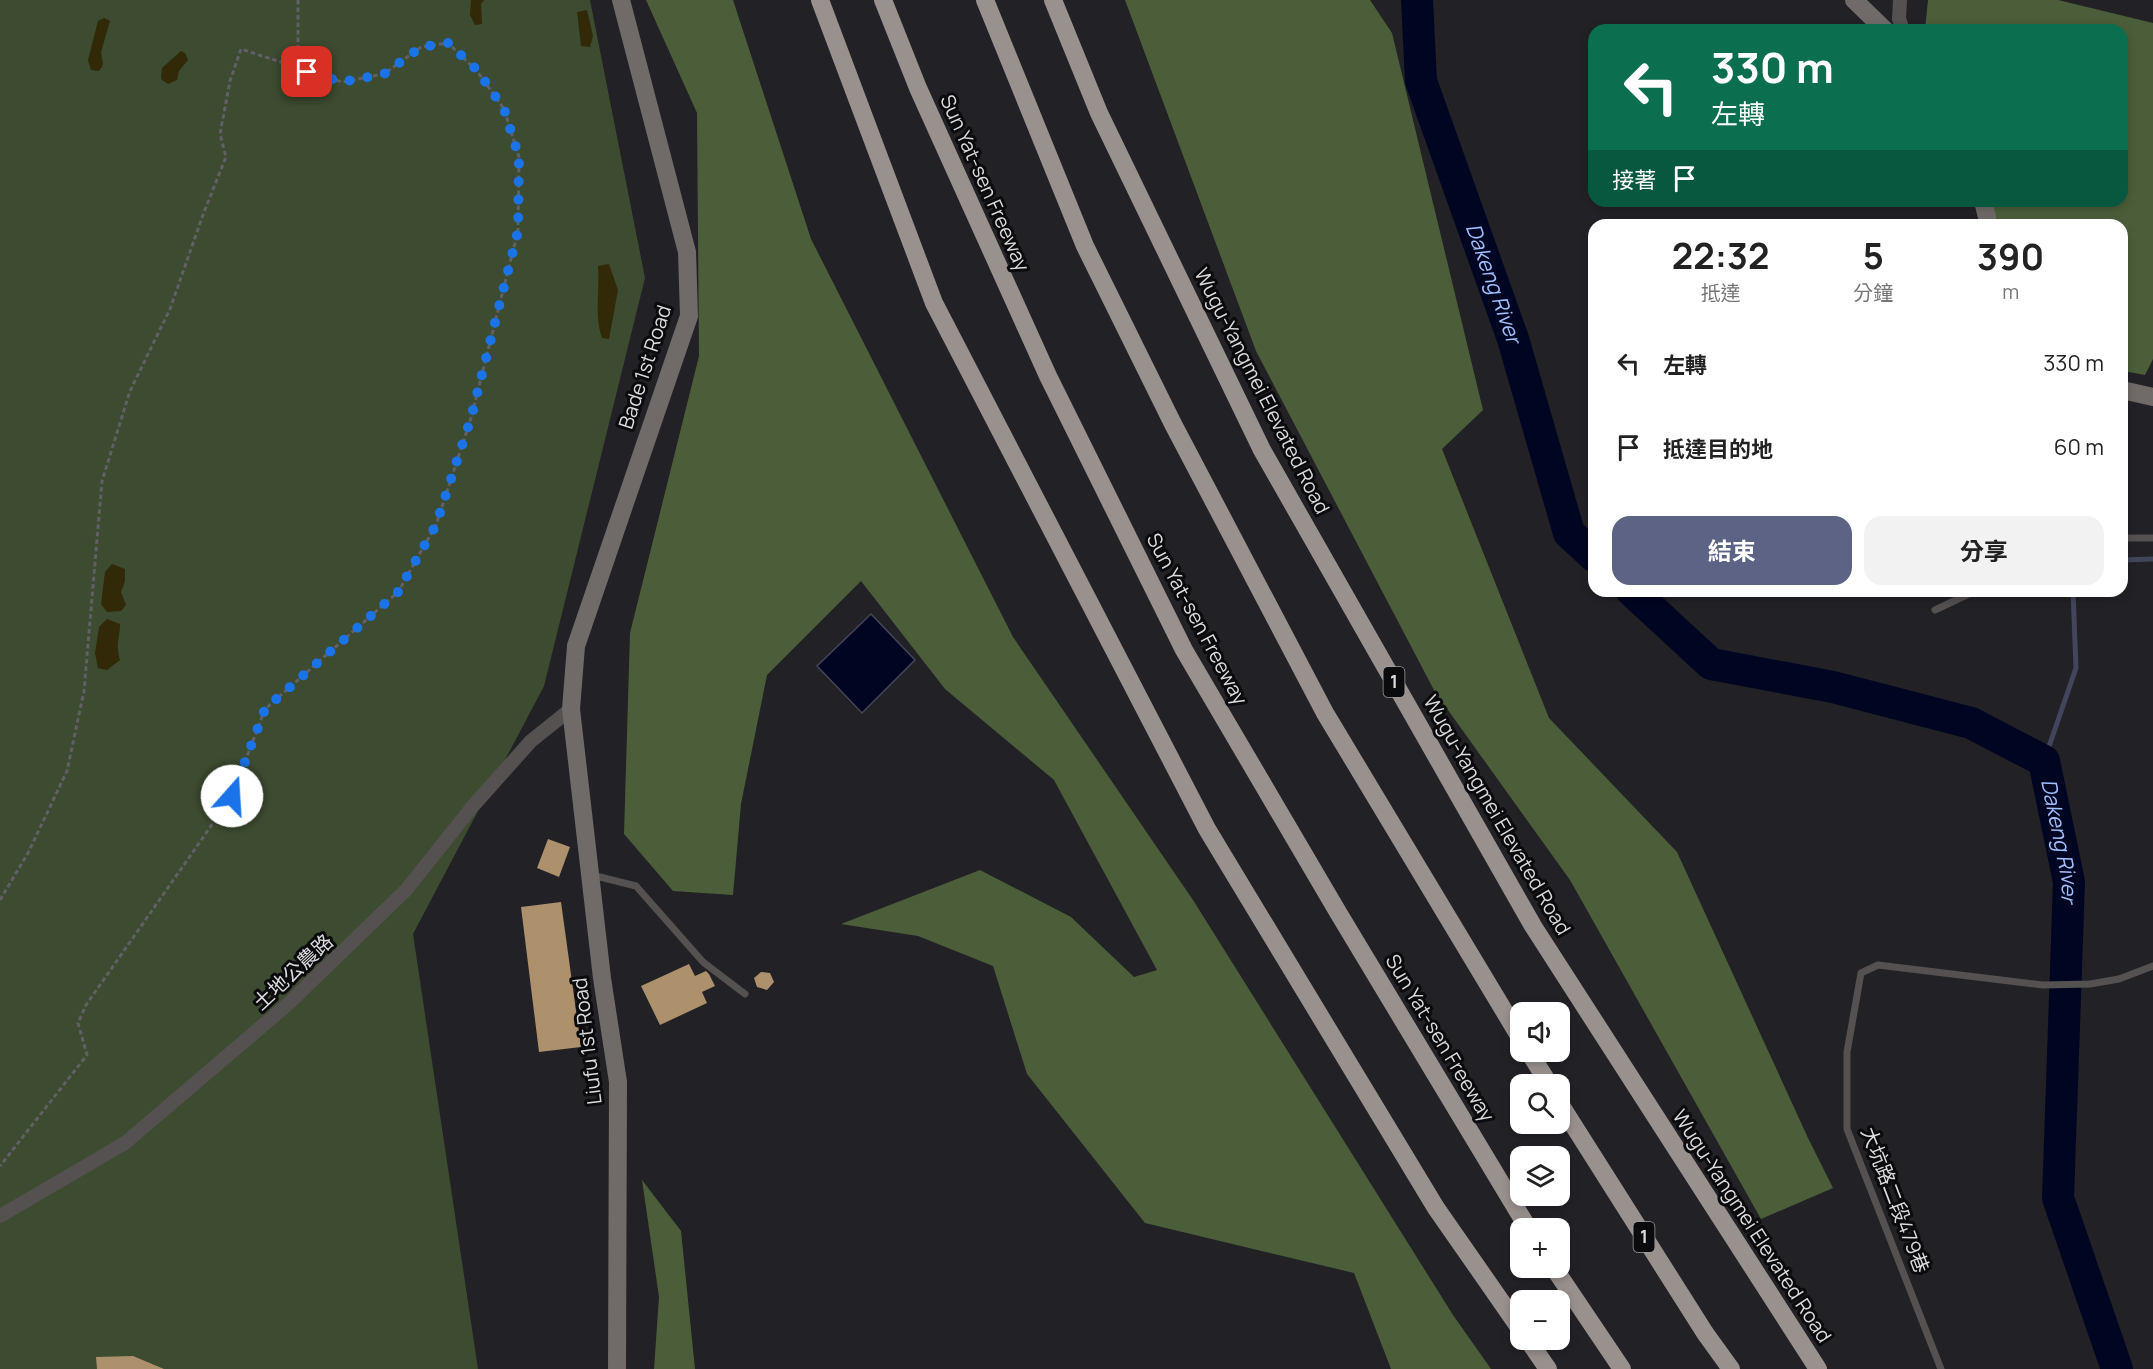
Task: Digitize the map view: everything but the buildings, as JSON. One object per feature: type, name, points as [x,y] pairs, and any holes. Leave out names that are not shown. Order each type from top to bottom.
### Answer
[{"type":"highway","points":[[820,0],[934,303],[1202,818],[1436,1208],[1510,1314]]},
{"type":"highway","name":"Sun Yat-sen Freeway","points":[[884,0],[918,88],[1043,366],[1184,650],[1522,1218]]},
{"type":"highway","points":[[986,0],[1085,246],[1173,424],[1325,713],[1510,1021]]},
{"type":"highway","name":"Wugu-Yangmei Elevated Road","points":[[1053,0],[1099,113],[1262,450],[1533,927],[1818,1369]]},
{"type":"highway","name":"1","points":[[1570,1120],[1698,1323],[1731,1369]]},
{"type":"highway","points":[[1561,1278],[1622,1369]]},
{"type":"highway","points":[[1535,1350],[1548,1369]]},
{"type":"street","name":"Bade 1st Road","points":[[571,710],[576,646],[688,316],[687,252],[621,0]]},
{"type":"street","points":[[1854,0],[1879,24]]},
{"type":"street","points":[[1900,0],[1901,24]]},
{"type":"street","points":[[2128,391],[2153,397]]},
{"type":"street","name":"Liufu 1st Road","points":[[571,710],[602,978],[618,1082],[617,1369]]},
{"type":"street","name":"土地公農路","points":[[0,1216],[125,1143],[288,1004],[406,890],[472,807],[531,741],[571,710]]},
{"type":"lane","points":[[2128,538],[2153,538]]},
{"type":"lane","points":[[1935,610],[1962,597]]},
{"type":"lane","points":[[590,874],[636,886],[703,962],[745,994]]},
{"type":"lane","name":"大坑路二段479巷","points":[[1941,1369],[1847,1130],[1847,1052],[1861,973],[1878,965],[2043,985],[2090,984],[2119,979],[2153,966]]},
{"type":"path","points":[[298,0],[298,52],[307,72]]},
{"type":"path","points":[[0,900],[28,853],[67,771],[84,691],[102,481],[130,391],[170,309],[226,157],[220,134],[230,81],[240,49],[342,82],[384,74],[421,47],[448,43],[477,70],[504,109],[519,157],[518,231],[471,418],[436,525],[398,592],[265,709],[232,796],[87,1005],[78,1023],[87,1055],[0,1166]]},
{"type":"green space","points":[[0,0],[590,0],[645,278],[544,686],[413,934],[478,1369],[0,1369]]},
{"type":"green space","points":[[646,0],[733,0],[811,239],[1013,637],[1193,900],[1453,1315],[1491,1369],[1391,1369],[1354,1273],[1145,1223],[1027,1074],[993,966],[918,936],[841,924],[980,870],[1071,917],[1134,977],[1157,970],[1054,780],[945,689],[861,581],[767,675],[741,804],[733,895],[673,891],[624,834],[630,633],[699,356],[697,113]]},
{"type":"green space","points":[[1125,0],[1370,0],[1392,33],[1483,410],[1442,449],[1549,718],[1677,852],[1833,1188],[1761,1219],[1570,880],[1435,692],[1256,351]]},
{"type":"green space","points":[[1928,0],[2058,0],[2153,23],[2153,359],[2145,375],[2128,372],[2128,219],[1998,219],[1991,207],[2128,207],[2128,24],[1926,24]]},
{"type":"green space","points":[[642,1180],[681,1231],[695,1369],[654,1369],[659,1297]]},
{"type":"sand","points":[[471,0],[484,0],[481,4],[482,24],[475,25],[470,15]]},
{"type":"sand","points":[[587,10],[593,36],[590,47],[581,46],[577,12]]},
{"type":"sand","points":[[104,18],[110,21],[101,52],[103,65],[99,71],[91,70],[88,60],[98,21]]},
{"type":"sand","points":[[181,51],[185,53],[188,60],[179,71],[177,80],[168,84],[161,79],[162,68]]},
{"type":"sand","points":[[609,264],[618,290],[609,339],[602,338],[600,330],[598,266]]},
{"type":"sand","points":[[112,564],[125,569],[125,581],[121,592],[126,605],[121,611],[107,612],[101,604],[105,572]]},
{"type":"sand","points":[[107,619],[120,624],[118,645],[120,660],[107,670],[98,668],[95,653],[99,627]]},
{"type":"water","points":[[871,614],[915,660],[862,713],[817,666]]},
{"type":"waterway","name":"Dakeng River","points":[[1417,0],[1421,81],[1513,339],[1569,533],[1588,550]]},
{"type":"waterway","points":[[2128,560],[2153,559]]},
{"type":"waterway","name":"Dakeng River","points":[[1638,597],[1711,664],[1833,687],[1971,723],[2044,761],[2069,882],[2058,1198],[2117,1369]]},
{"type":"waterway","points":[[2044,761],[2076,668],[2073,597]]},
{"type":"route","points":[[232,796],[251,738],[265,709],[398,592],[436,525],[471,418],[504,279],[518,231],[519,157],[504,109],[477,70],[448,43],[421,47],[384,74],[342,82],[307,72]]}]
